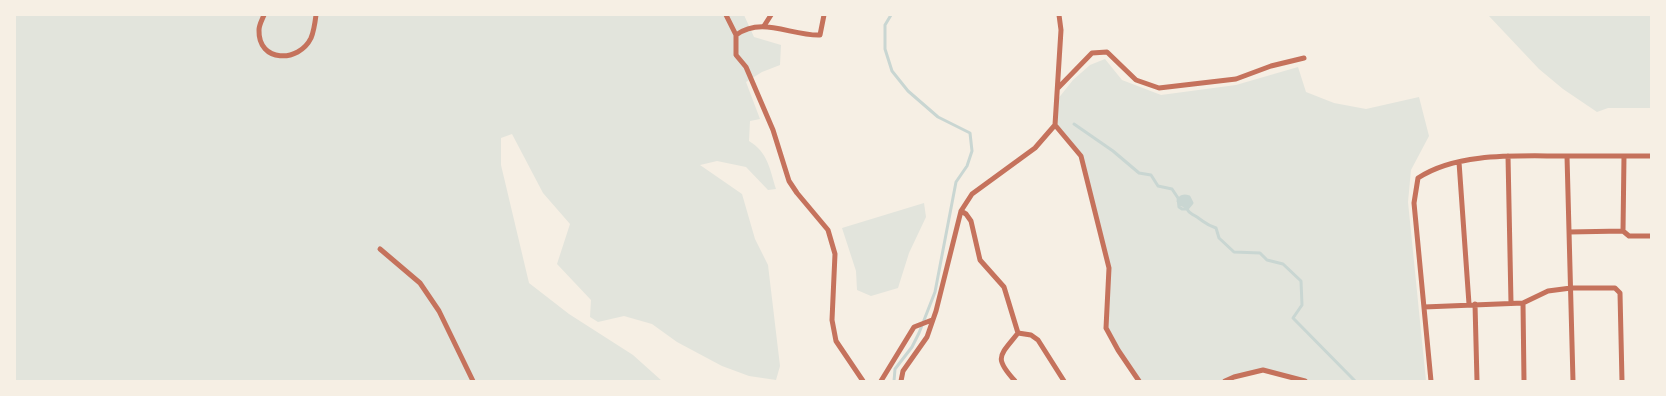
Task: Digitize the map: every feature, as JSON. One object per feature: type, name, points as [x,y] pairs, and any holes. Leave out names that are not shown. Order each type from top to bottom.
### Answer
[{"type":"street","points":[[264,15],[259,30],[261,44],[269,52],[280,57],[290,56],[310,40],[314,31],[316,15]]},
{"type":"street","points":[[726,15],[736,35],[736,55],[746,66],[773,130],[789,181],[828,230],[835,254],[832,320],[836,341],[863,381]]},
{"type":"street","points":[[764,26],[771,15]]},
{"type":"street","points":[[736,35],[744,30],[764,26],[820,35],[824,15]]},
{"type":"street","points":[[901,381],[903,371],[926,338],[936,311],[961,211],[972,194],[1035,148],[1055,125],[1061,30],[1059,15]]},
{"type":"street","points":[[1057,88],[1092,53],[1107,52],[1136,80],[1159,88],[1236,79],[1271,66],[1304,58]]},
{"type":"street","points":[[1055,125],[1081,156],[1110,268],[1106,328],[1139,381]]},
{"type":"street","points":[[1432,381],[1414,203],[1418,178],[1429,171],[1459,162],[1508,156],[1651,156]]},
{"type":"street","points":[[1508,156],[1510,303]]},
{"type":"street","points":[[1567,156],[1573,381]]},
{"type":"street","points":[[1624,156],[1623,231],[1628,236],[1651,236]]},
{"type":"street","points":[[1459,162],[1477,381]]},
{"type":"street","points":[[961,211],[972,221],[980,260],[1004,287],[1018,333]]},
{"type":"street","points":[[1570,232],[1623,231]]},
{"type":"street","points":[[380,249],[420,283],[439,311],[473,381]]},
{"type":"street","points":[[1424,307],[1522,303],[1548,291],[1571,288],[1615,288],[1620,293],[1622,381]]},
{"type":"street","points":[[1522,303],[1524,381]]},
{"type":"street","points":[[881,381],[914,327],[932,320]]},
{"type":"street","points":[[1015,381],[1005,370],[1001,362],[1001,355],[1018,333]]},
{"type":"street","points":[[1018,333],[1031,335],[1038,340],[1064,381]]},
{"type":"street","points":[[1225,381],[1263,370],[1305,381]]},
{"type":"shaded area","points":[[15,15],[744,15],[754,37],[781,45],[780,65],[762,72],[746,82],[760,119],[750,121],[749,141],[764,156],[770,168],[776,189],[768,190],[746,167],[717,161],[700,165],[742,194],[755,239],[768,265],[780,366],[776,380],[749,376],[722,366],[677,342],[652,324],[624,316],[598,322],[590,317],[591,300],[557,264],[570,224],[543,193],[512,134],[501,138],[501,165],[529,283],[569,314],[633,355],[662,381],[15,381]]},
{"type":"shaded area","points":[[1488,15],[1651,15],[1651,108],[1608,108],[1597,112],[1563,89],[1539,69]]},
{"type":"shaded area","points":[[1105,59],[1122,80],[1161,95],[1236,85],[1298,67],[1306,92],[1334,103],[1366,109],[1419,97],[1429,136],[1411,170],[1408,202],[1426,381],[1305,381],[1263,370],[1225,381],[1139,381],[1106,328],[1109,268],[1081,156],[1055,125],[1057,100],[1073,80],[1090,65]]},
{"type":"shaded area","points":[[924,203],[926,217],[909,253],[898,288],[871,296],[857,290],[856,271],[842,228]]},
{"type":"waterway","points":[[891,15],[885,25],[885,49],[892,71],[908,91],[938,117],[970,133],[972,151],[967,166],[956,182],[935,292],[912,347],[895,369],[894,381]]},
{"type":"waterway","points":[[1074,124],[1113,151],[1139,173],[1151,175],[1158,186],[1172,189],[1178,198],[1179,207],[1187,209],[1190,213],[1216,228],[1219,238],[1234,252],[1260,253],[1267,260],[1283,264],[1301,281],[1302,305],[1293,318],[1355,381]]},
{"type":"waterway","points":[[1178,201],[1182,196],[1189,197],[1192,203],[1187,209]]},
{"type":"waterway","points":[[1184,202],[1185,200],[1187,201],[1184,204],[1182,201],[1185,198],[1189,203],[1185,206],[1180,204],[1180,200],[1183,197],[1189,198],[1190,201],[1188,206],[1186,208]]}]
